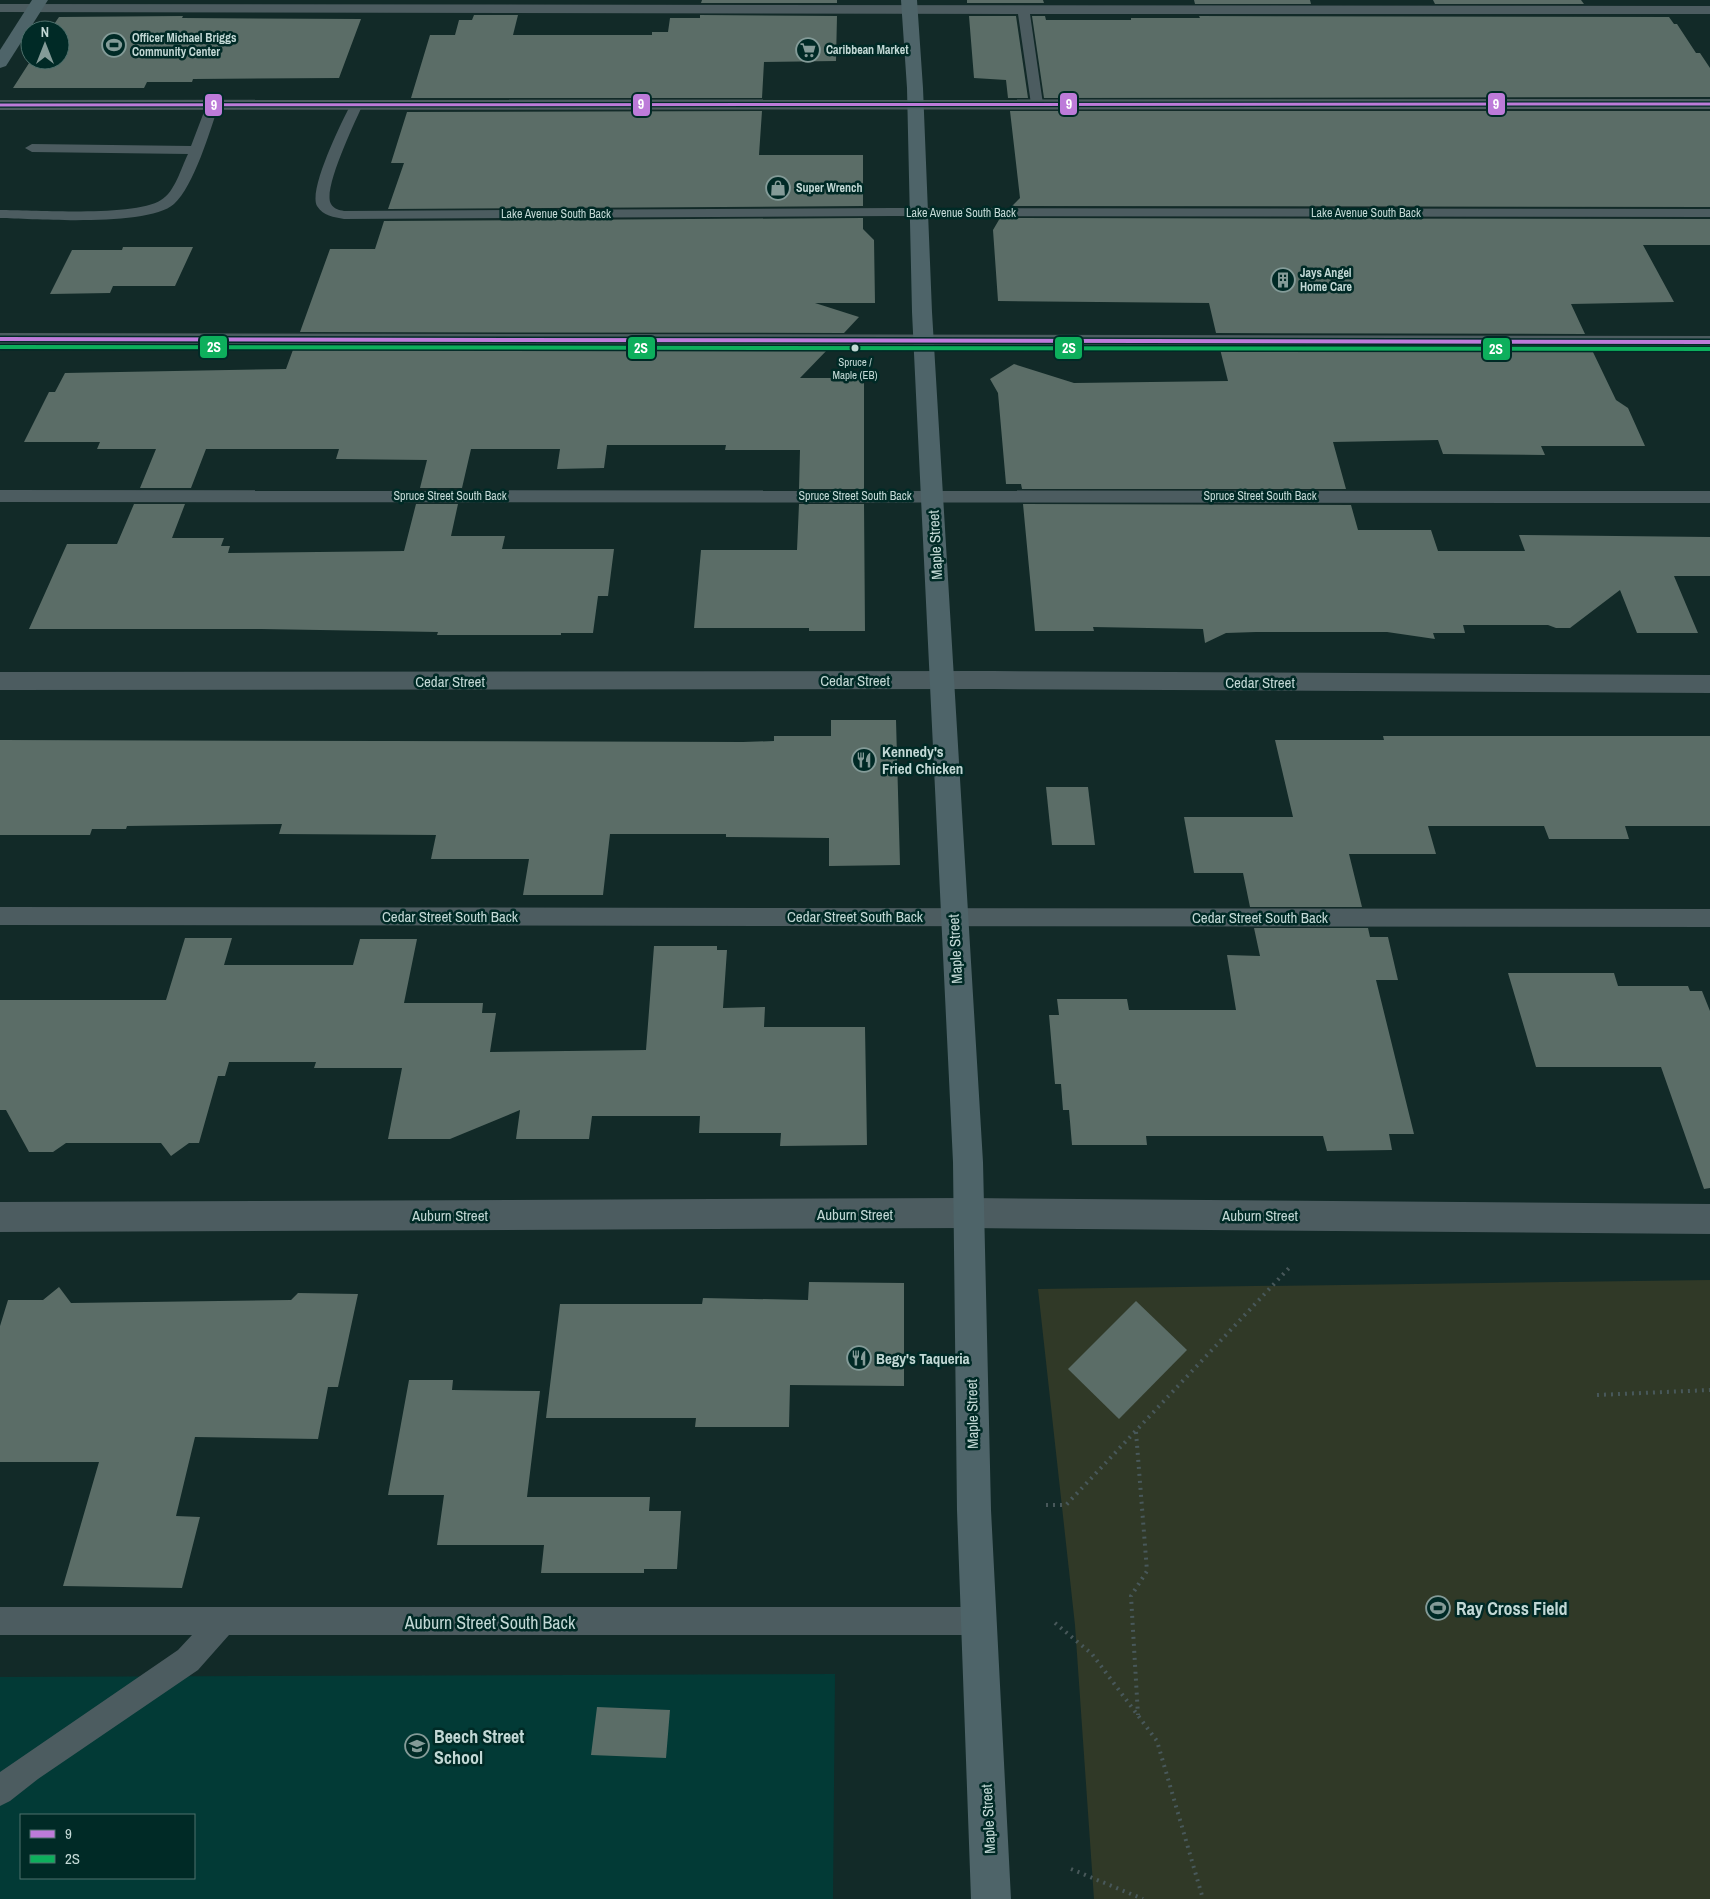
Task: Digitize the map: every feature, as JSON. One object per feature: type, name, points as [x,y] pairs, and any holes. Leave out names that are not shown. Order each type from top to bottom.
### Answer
[{"type":"main road","points":[[0,63],[37,4]]},
{"type":"main road","name":"Maple Street","points":[[909,5],[953,916],[968,1162],[974,1490],[992,1899]]},
{"type":"street","points":[[0,105],[1710,104]]},
{"type":"street","points":[[0,339],[1710,342]]},
{"type":"street","name":"Cedar Street","points":[[0,681],[942,680],[1710,684]]},
{"type":"street","name":"Auburn Street","points":[[0,1217],[969,1212],[1710,1219]]},
{"type":"lane","points":[[0,8],[37,4],[909,5],[1023,10],[1710,10]]},
{"type":"lane","points":[[1023,10],[1037,104]]},
{"type":"lane","points":[[0,214],[119,214],[155,209],[167,203],[180,185],[196,150],[213,104]]},
{"type":"lane","name":"Lake Avenue South Back","points":[[357,104],[337,147],[322,193],[323,204],[332,212],[344,215],[920,212],[1710,213]]},
{"type":"lane","points":[[32,148],[196,150]]},
{"type":"lane","name":"Spruce Street South Back","points":[[0,496],[1710,497]]},
{"type":"lane","name":"Cedar Street South Back","points":[[0,916],[1710,918]]},
{"type":"lane","name":"Auburn Street South Back","points":[[0,1621],[979,1621]]},
{"type":"lane","points":[[0,1791],[28,1769],[188,1660],[222,1622]]},
{"type":"path","points":[[1046,1505],[1066,1505],[1289,1268]]},
{"type":"path","points":[[1597,1396],[1710,1390]]},
{"type":"path","points":[[1136,1431],[1147,1571],[1131,1596],[1138,1716]]},
{"type":"path","points":[[1055,1623],[1092,1654],[1157,1741],[1203,1899]]},
{"type":"path","points":[[1071,1869],[1143,1899]]},
{"type":"shaded area","name":"Beech Street School","points":[[835,1674],[833,1899],[0,1899],[0,1677]]},
{"type":"green space","name":"Ray Cross Field","points":[[1710,1280],[1710,1899],[1094,1899],[1075,1625],[1038,1289]]},
{"type":"building","points":[[702,0],[837,0],[837,3],[701,3]]},
{"type":"building","points":[[967,0],[1043,0],[1044,3],[967,3]]},
{"type":"building","points":[[1194,0],[1310,0],[1311,4],[1195,4]]},
{"type":"building","points":[[1433,0],[1581,0],[1584,4],[1435,4]]},
{"type":"building","points":[[474,15],[518,15],[513,35],[652,35],[652,32],[668,32],[670,18],[700,18],[700,15],[837,16],[836,61],[764,62],[762,98],[411,98],[430,35],[455,35],[459,20],[472,20]]},
{"type":"building","points":[[183,16],[182,18],[361,19],[339,78],[193,79],[192,82],[147,82],[144,88],[13,88],[25,70],[70,70],[70,20],[57,20],[59,17]]},
{"type":"building","points":[[969,16],[1016,16],[1028,98],[1008,98],[1006,80],[974,78]]},
{"type":"building","points":[[1032,16],[1045,16],[1046,20],[1200,18],[1199,16],[1669,17],[1674,24],[1677,24],[1696,53],[1700,53],[1710,68],[1710,97],[1044,98]]},
{"type":"building","points":[[762,111],[759,155],[863,155],[863,206],[388,209],[404,163],[391,163],[407,112]]},
{"type":"building","points":[[1010,111],[1710,111],[1710,207],[1012,206],[1020,198]]},
{"type":"building","points":[[863,218],[863,229],[874,240],[875,303],[815,303],[859,317],[844,333],[300,332],[330,249],[375,249],[384,221]]},
{"type":"building","points":[[1000,218],[1710,219],[1710,245],[1643,245],[1674,302],[1571,304],[1585,334],[1216,333],[1209,303],[998,301],[993,230]]},
{"type":"building","points":[[123,247],[193,247],[175,286],[113,286],[110,293],[50,294],[72,250],[122,250]]},
{"type":"building","points":[[294,347],[829,348],[800,378],[864,378],[864,489],[799,489],[800,450],[725,450],[726,445],[607,445],[604,468],[557,469],[560,449],[471,449],[462,488],[420,488],[427,460],[336,459],[339,449],[206,449],[191,488],[140,488],[156,449],[97,449],[100,442],[24,442],[49,392],[55,392],[65,373],[286,369]]},
{"type":"building","points":[[1220,349],[1592,350],[1616,400],[1628,408],[1645,446],[1541,446],[1545,455],[1443,454],[1438,440],[1333,442],[1346,489],[1022,489],[1021,484],[1006,484],[998,393],[990,379],[1014,364],[1074,383],[1228,381]]},
{"type":"building","points":[[134,504],[185,504],[172,538],[224,538],[221,546],[230,546],[228,553],[404,551],[416,504],[458,504],[451,536],[505,536],[502,549],[614,549],[608,596],[598,596],[593,633],[561,633],[561,635],[437,635],[438,632],[261,629],[29,629],[67,544],[117,544]]},
{"type":"building","points":[[799,504],[864,504],[865,631],[809,631],[809,628],[694,628],[701,550],[797,550]]},
{"type":"building","points":[[1023,504],[1351,505],[1358,530],[1431,530],[1438,551],[1525,551],[1519,535],[1710,537],[1710,576],[1674,576],[1698,633],[1637,633],[1620,590],[1570,628],[1556,628],[1548,625],[1463,625],[1465,633],[1433,633],[1435,639],[1387,632],[1256,632],[1226,633],[1205,643],[1203,629],[1093,627],[1094,631],[1035,631]]},
{"type":"building","points":[[831,720],[896,720],[900,865],[829,866],[829,838],[726,837],[726,834],[610,834],[603,895],[523,895],[529,859],[431,859],[436,835],[279,834],[282,824],[127,826],[126,829],[92,829],[90,835],[0,835],[0,740],[743,742],[774,741],[774,736],[831,736]]},
{"type":"building","points":[[1383,736],[1710,736],[1710,826],[1625,826],[1629,839],[1549,839],[1544,826],[1428,826],[1436,854],[1349,854],[1362,907],[1250,907],[1243,873],[1194,873],[1184,817],[1293,817],[1275,740],[1384,740]]},
{"type":"building","points":[[1046,787],[1088,787],[1095,845],[1052,845]]},
{"type":"building","points":[[1254,928],[1368,928],[1370,937],[1388,937],[1398,980],[1376,980],[1414,1134],[1389,1134],[1392,1150],[1327,1151],[1323,1136],[1146,1136],[1147,1145],[1072,1145],[1069,1110],[1063,1110],[1061,1084],[1055,1084],[1049,1015],[1059,1015],[1057,999],[1127,999],[1129,1010],[1236,1010],[1227,955],[1260,956]]},
{"type":"building","points":[[185,938],[232,938],[224,965],[353,965],[360,939],[417,939],[404,1003],[483,1003],[482,1013],[496,1013],[490,1052],[646,1050],[654,946],[717,946],[717,950],[727,950],[723,1008],[765,1007],[764,1027],[865,1027],[867,1145],[780,1146],[781,1133],[699,1133],[700,1116],[592,1116],[589,1139],[516,1139],[520,1110],[450,1139],[388,1139],[402,1068],[314,1068],[316,1062],[229,1062],[225,1076],[218,1076],[199,1143],[189,1143],[171,1156],[161,1143],[66,1143],[53,1152],[29,1152],[6,1110],[0,1110],[0,1000],[166,1000]]},
{"type":"building","points":[[1508,973],[1614,973],[1618,986],[1688,986],[1690,991],[1702,991],[1710,1011],[1710,1188],[1704,1189],[1661,1067],[1536,1067]]},
{"type":"building","points":[[809,1282],[904,1283],[904,1386],[790,1385],[789,1427],[695,1427],[696,1418],[546,1418],[560,1304],[702,1304],[703,1298],[808,1300]]},
{"type":"building","points":[[59,1287],[71,1303],[291,1300],[298,1293],[358,1294],[338,1387],[328,1387],[318,1439],[195,1437],[176,1516],[200,1517],[182,1588],[63,1586],[99,1462],[0,1462],[0,1326],[8,1300],[43,1300]]},
{"type":"building","points":[[1136,1301],[1187,1350],[1119,1419],[1068,1369]]},
{"type":"building","points":[[409,1380],[453,1380],[452,1390],[540,1391],[527,1497],[650,1497],[649,1511],[681,1511],[677,1569],[644,1569],[644,1573],[541,1573],[544,1545],[437,1545],[444,1495],[388,1495]]},
{"type":"building","points":[[597,1707],[670,1710],[666,1758],[591,1755]]},
{"type":"transit line","name":"9","points":[[0,105],[1710,104]]},
{"type":"transit line","name":"9","points":[[0,339],[1710,342]]},
{"type":"transit line","name":"2S","points":[[0,347],[1710,349]]},
{"type":"place","name":"Officer Michael Briggs Community Center","points":[[114,45]]},
{"type":"place","name":"Caribbean Market","points":[[808,50]]},
{"type":"place","name":"Super Wrench","points":[[778,188]]},
{"type":"place","name":"Jays Angel Home Care","points":[[1283,280]]},
{"type":"place","name":"Spruce / Maple (EB)","points":[[855,348]]},
{"type":"place","name":"Kennedy's Fried Chicken","points":[[864,760]]},
{"type":"place","name":"Begy's Taqueria","points":[[859,1358]]},
{"type":"place","name":"Ray Cross Field","points":[[1438,1608]]},
{"type":"place","name":"Beech Street School","points":[[417,1746]]}]
